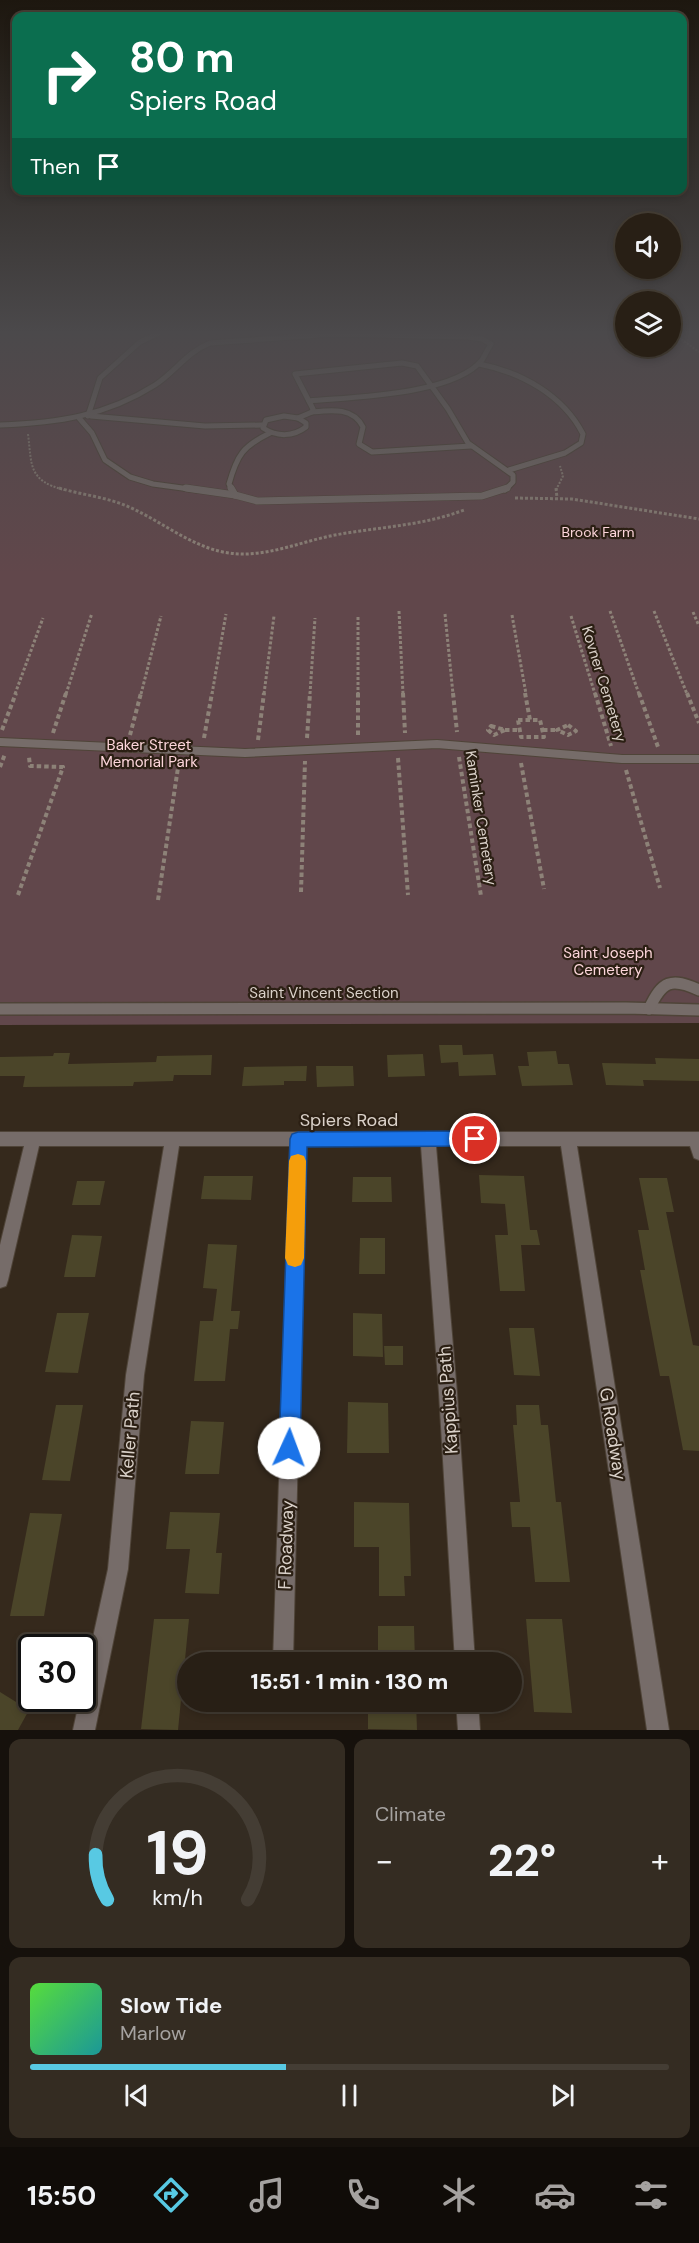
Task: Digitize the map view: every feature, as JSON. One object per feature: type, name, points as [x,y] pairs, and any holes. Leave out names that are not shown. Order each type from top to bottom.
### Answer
[{"type":"street","name":"Spiers Road","points":[[0,1139],[568,1139],[698,1144]]},
{"type":"street","points":[[0,1280],[33,1139]]},
{"type":"street","name":"Keller Path","points":[[84,1730],[118,1569],[135,1375],[173,1139]]},
{"type":"street","name":"F Roadway","points":[[283,1652],[298,1139]]},
{"type":"street","name":"Kappius Path","points":[[428,1139],[449,1405],[464,1652]]},
{"type":"street","name":"G Roadway","points":[[568,1139],[658,1730]]},
{"type":"street","points":[[468,1712],[469,1730]]},
{"type":"lane","points":[[88,416],[90,411]]},
{"type":"lane","points":[[0,425],[45,423],[79,418],[100,411]]},
{"type":"lane","points":[[88,416],[205,426],[262,425],[274,417],[298,418],[312,412],[339,411],[357,417],[363,427],[359,444],[372,452],[471,446]]},
{"type":"lane","points":[[79,418],[92,433],[105,460],[130,477],[162,486],[235,495],[257,501],[281,502],[482,496],[500,492],[509,487],[513,477],[509,470],[471,446],[448,411]]},
{"type":"lane","points":[[509,470],[569,452],[581,443],[583,436],[565,411]]},
{"type":"lane","points":[[235,495],[229,484],[240,451],[249,443],[270,433],[288,434],[303,430],[306,423],[298,418]]},
{"type":"lane","points":[[262,425],[270,433]]},
{"type":"lane","points":[[0,742],[256,753],[458,745],[618,758],[699,759]]},
{"type":"lane","points":[[649,1009],[657,989],[669,982],[686,984],[699,990]]},
{"type":"lane","name":"Saint Vincent Section","points":[[0,1009],[699,1010]]},
{"type":"path","points":[[550,459],[562,467],[563,476],[556,488],[557,498]]},
{"type":"path","points":[[399,611],[408,895]]},
{"type":"path","points":[[610,611],[663,759]]},
{"type":"path","points":[[654,611],[699,723]]},
{"type":"path","points":[[693,612],[699,626]]},
{"type":"path","points":[[50,745],[92,614]]},
{"type":"path","points":[[202,751],[226,614]]},
{"type":"path","points":[[445,614],[458,745]]},
{"type":"path","points":[[512,615],[530,720]]},
{"type":"path","points":[[127,747],[161,616]]},
{"type":"path","points":[[256,753],[274,616]]},
{"type":"path","name":"Kovner Cemetery","points":[[571,616],[660,888]]},
{"type":"path","points":[[358,617],[358,748]]},
{"type":"path","points":[[0,737],[43,618]]},
{"type":"path","points":[[301,892],[306,751],[315,618]]},
{"type":"path","points":[[518,720],[540,720],[544,737],[521,737],[520,730],[518,720]]},
{"type":"path","points":[[543,730],[557,730],[568,735],[576,731],[568,725],[557,730]]},
{"type":"path","points":[[505,730],[494,735],[488,730],[491,726],[505,730],[520,730]]},
{"type":"path","name":"Kaminker Cemetery","points":[[458,745],[481,896]]},
{"type":"path","points":[[518,749],[544,889]]},
{"type":"path","points":[[158,900],[180,750]]},
{"type":"path","points":[[18,895],[63,767],[30,766],[31,757],[23,757]]},
{"type":"green space","points":[[0,411],[699,411],[699,1023],[0,1025]]},
{"type":"building","points":[[439,1045],[462,1045],[463,1055],[493,1054],[496,1075],[459,1076],[458,1062],[441,1063]]},
{"type":"building","points":[[556,1051],[558,1064],[569,1064],[573,1085],[522,1086],[518,1066],[529,1066],[527,1052]]},
{"type":"building","points":[[54,1053],[70,1053],[68,1064],[156,1062],[157,1056],[212,1055],[211,1075],[174,1075],[173,1081],[134,1082],[133,1086],[23,1087],[25,1076],[0,1076],[0,1057],[53,1056]]},
{"type":"building","points":[[423,1054],[425,1076],[388,1077],[387,1055]]},
{"type":"building","points":[[655,1058],[699,1059],[699,1081],[643,1080],[644,1086],[606,1085],[602,1063],[656,1064]]},
{"type":"building","points":[[307,1066],[306,1081],[284,1081],[284,1085],[242,1086],[244,1067]]},
{"type":"building","points":[[316,1066],[353,1066],[354,1086],[317,1087]]},
{"type":"building","points":[[479,1175],[524,1176],[530,1230],[537,1230],[540,1245],[521,1245],[525,1291],[500,1291],[495,1235],[508,1235],[505,1204],[481,1203]]},
{"type":"building","points":[[204,1176],[253,1176],[251,1200],[201,1199]]},
{"type":"building","points":[[353,1177],[391,1177],[392,1202],[352,1202]]},
{"type":"building","points":[[639,1178],[667,1178],[674,1212],[666,1212],[693,1345],[699,1346],[699,1451],[683,1450],[669,1376],[660,1376],[640,1270],[645,1270],[638,1230],[649,1230]]},
{"type":"building","points":[[77,1181],[105,1181],[100,1205],[72,1205]]},
{"type":"building","points":[[72,1235],[102,1236],[95,1277],[64,1277]]},
{"type":"building","points":[[360,1238],[385,1238],[385,1274],[359,1274]]},
{"type":"building","points":[[208,1244],[237,1245],[231,1311],[240,1311],[238,1329],[230,1329],[225,1381],[194,1381],[200,1321],[213,1321],[217,1289],[203,1288]]},
{"type":"building","points":[[57,1313],[89,1313],[78,1373],[45,1372]]},
{"type":"building","points":[[353,1313],[382,1314],[383,1357],[353,1356]]},
{"type":"building","points":[[509,1328],[534,1328],[540,1376],[514,1375]]},
{"type":"building","points":[[384,1346],[403,1346],[403,1365],[385,1365]]},
{"type":"building","points":[[348,1402],[388,1403],[389,1453],[347,1453]]},
{"type":"building","points":[[56,1405],[83,1405],[70,1481],[42,1480]]},
{"type":"building","points":[[516,1405],[539,1405],[541,1425],[548,1425],[556,1502],[561,1502],[570,1582],[535,1582],[530,1527],[512,1527],[510,1502],[520,1502],[513,1425],[517,1425]]},
{"type":"building","points":[[191,1421],[224,1422],[219,1474],[185,1474]]},
{"type":"building","points":[[354,1502],[409,1503],[411,1576],[404,1576],[405,1596],[379,1596],[379,1547],[354,1547]]},
{"type":"building","points":[[170,1512],[220,1513],[216,1553],[222,1553],[219,1594],[185,1593],[190,1549],[166,1549]]},
{"type":"building","points":[[30,1513],[62,1514],[44,1616],[10,1616]]},
{"type":"building","points":[[154,1619],[189,1619],[186,1652],[177,1652],[177,1712],[180,1712],[178,1730],[141,1729]]},
{"type":"building","points":[[526,1619],[562,1619],[572,1713],[534,1712]]},
{"type":"building","points":[[378,1626],[414,1626],[415,1652],[378,1652]]},
{"type":"building","points":[[0,1692],[18,1703],[18,1712],[28,1712],[18,1730],[0,1730]]},
{"type":"building","points":[[368,1712],[416,1712],[417,1730],[368,1729]]},
{"type":"slow traffic","points":[[295,1258],[298,1161]]},
{"type":"route","points":[[289,1448],[298,1139],[475,1139]]},
{"type":"park label","name":"Brook Farm","points":[[598,532]]},
{"type":"park label","name":"Baker Street Memorial Park","points":[[149,754]]},
{"type":"park label","name":"Saint Joseph Cemetery","points":[[608,962]]}]
